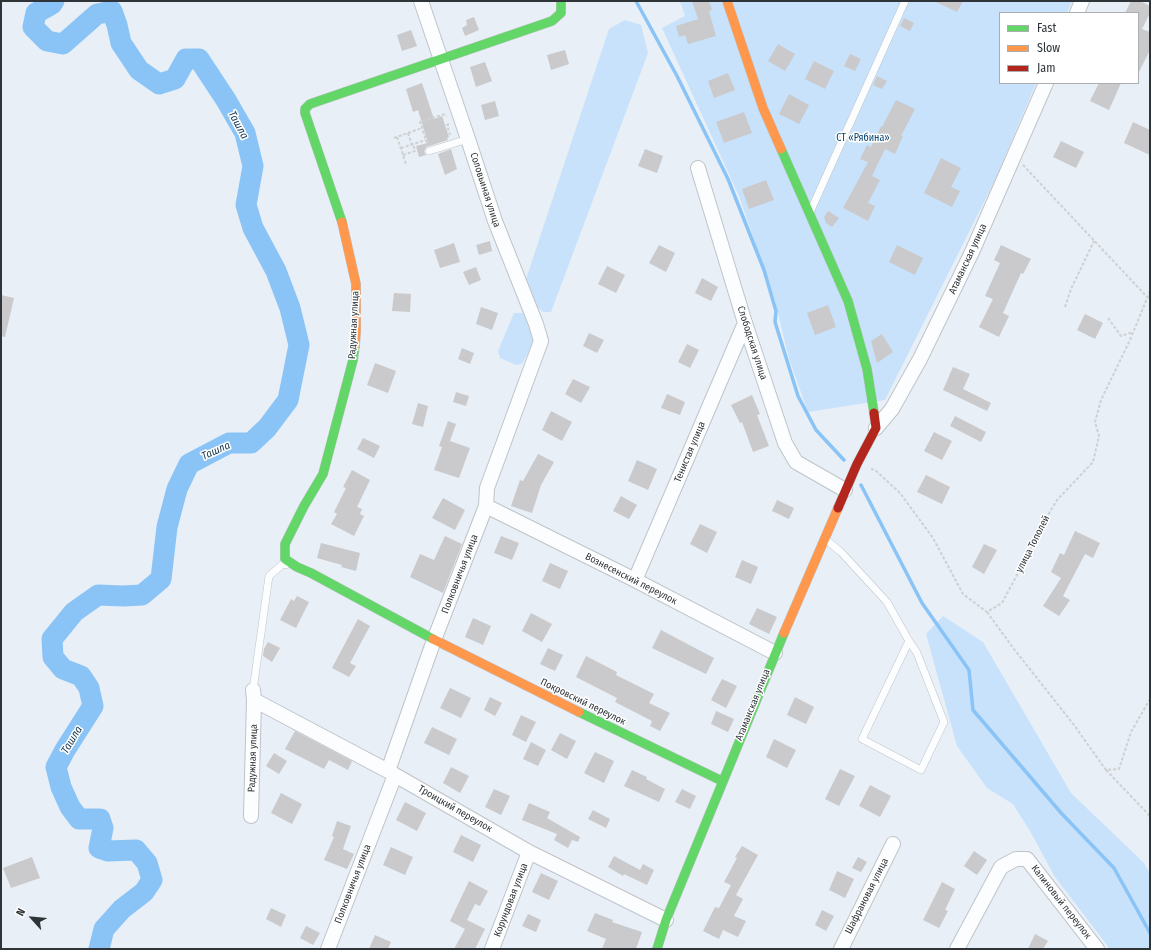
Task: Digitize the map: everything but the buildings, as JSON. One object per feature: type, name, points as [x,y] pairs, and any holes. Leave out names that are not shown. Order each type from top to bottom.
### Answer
[{"type":"street","name":"Соловьиная улица","points":[[421,1],[495,221],[536,324],[541,341],[527,377]]},
{"type":"street","points":[[440,59],[552,21],[561,13],[561,1]]},
{"type":"street","points":[[726,1],[763,108],[848,301],[867,369],[876,428]]},
{"type":"street","points":[[1077,12],[1082,1]]},
{"type":"street","name":"Радужная улица","points":[[434,640],[311,573],[297,567],[285,559],[285,544],[304,506],[323,474],[353,360],[356,332],[356,284],[343,224],[305,113],[305,109],[310,104],[440,59]]},
{"type":"street","name":"Атаманская улица","points":[[658,949],[666,920],[722,781],[775,652],[845,490],[876,428],[892,409],[920,359],[972,252],[1046,84]]},
{"type":"street","name":"Слободская улица","points":[[698,168],[745,323],[785,444],[796,462],[845,490]]},
{"type":"street","name":"Тенистая улица","points":[[635,580],[745,323]]},
{"type":"street","name":"Полковничья улица","points":[[328,949],[392,773],[434,640],[486,506],[487,488],[527,377]]},
{"type":"street","name":"Вознесенский переулок","points":[[486,506],[775,652]]},
{"type":"street","name":"Покровский переулок","points":[[434,640],[722,781]]},
{"type":"street","name":"Радужная улица","points":[[251,816],[254,695]]},
{"type":"street","name":"Троицкий переулок","points":[[254,695],[529,852],[666,920]]},
{"type":"street","name":"Шафрановая улица","points":[[841,949],[893,844]]},
{"type":"street","name":"Корундовая улица","points":[[492,949],[529,852]]},
{"type":"street","name":"Калиновый переулок","points":[[957,949],[1000,867],[1016,859],[1028,859],[1097,949]]},
{"type":"lane","points":[[810,214],[905,1]]},
{"type":"lane","points":[[429,150],[468,139]]},
{"type":"lane","points":[[824,538],[841,552],[887,602],[917,653],[944,722],[921,770],[862,739],[909,641]]},
{"type":"lane","points":[[254,695],[269,576],[283,564],[297,567]]},
{"type":"path","points":[[429,150],[420,122],[445,114],[449,124],[447,125],[453,144]]},
{"type":"path","points":[[394,138],[422,128]]},
{"type":"path","points":[[403,155],[415,151],[408,133]]},
{"type":"path","points":[[397,137],[406,164]]},
{"type":"path","points":[[401,148],[426,140]]},
{"type":"path","points":[[1010,165],[1020,162],[1150,300]]},
{"type":"path","points":[[1065,307],[1071,289],[1094,241]]},
{"type":"path","name":"улица Тополей","points":[[987,612],[1002,603],[1042,525],[1057,500],[1093,462],[1099,436],[1095,422],[1102,400],[1150,291]]},
{"type":"path","points":[[1108,318],[1121,336],[1133,332]]},
{"type":"path","points":[[857,464],[875,470],[900,493],[933,538],[962,594],[987,612],[1074,725],[1106,770],[1150,816]]},
{"type":"path","points":[[1106,770],[1119,769],[1131,732],[1150,699]]},
{"type":"green space","name":"СТ «Рябина»","points":[[680,1],[1072,1],[1067,12],[999,12],[999,84],[1036,84],[995,180],[885,400],[808,412],[789,359],[775,301],[739,196],[662,28],[685,16]]},
{"type":"green space","points":[[625,20],[641,25],[648,53],[551,312],[543,312],[533,303],[525,282],[609,29]]},
{"type":"green space","points":[[514,313],[523,313],[533,335],[533,343],[522,364],[516,365],[500,358],[498,351]]},
{"type":"green space","points":[[943,616],[983,642],[1071,793],[1144,863],[1150,874],[1150,949],[1110,949],[1055,877],[1030,831],[1013,804],[987,788],[957,746],[926,634]]},
{"type":"waterway","name":"Ташла","points":[[54,1],[52,4],[36,13],[33,27],[47,41],[63,44],[97,14],[112,11],[121,43],[139,70],[159,84],[175,79],[186,59],[199,59],[226,100],[245,133],[253,166],[246,205],[253,228],[276,271],[290,308],[299,345],[288,400],[267,428],[251,443],[229,443],[189,464],[177,489],[167,527],[161,579],[142,595],[98,595],[74,612],[52,639],[53,657],[63,669],[81,676],[89,688],[93,706],[56,767],[61,787],[70,807],[79,819],[100,819],[103,828],[99,848],[108,851],[136,850],[147,863],[152,880],[144,892],[122,909],[104,929],[99,949]]},
{"type":"waterway","points":[[636,1],[677,76],[728,179],[764,270],[776,311],[775,322],[798,396],[816,430],[844,460]]},
{"type":"waterway","points":[[861,485],[922,603],[969,670],[973,710],[1062,814],[1114,868],[1150,933]]},
{"type":"traffic: fast","points":[[342,222],[305,113],[305,109],[310,104],[552,21],[561,13],[561,1]]},
{"type":"traffic: fast","points":[[781,149],[848,301],[867,369],[874,413]]},
{"type":"traffic: fast","points":[[355,345],[353,360],[323,474],[304,506],[285,544],[285,559],[297,567],[311,573],[433,639]]},
{"type":"traffic: fast","points":[[657,949],[666,920],[784,633]]},
{"type":"traffic: fast","points":[[579,712],[722,781]]},
{"type":"traffic: slow","points":[[727,1],[763,108],[781,149]]},
{"type":"traffic: slow","points":[[342,222],[356,284],[355,345]]},
{"type":"traffic: slow","points":[[784,633],[838,508]]},
{"type":"traffic: slow","points":[[433,639],[579,712]]},
{"type":"traffic: jam","points":[[838,508],[857,464],[876,428],[874,413]]}]
